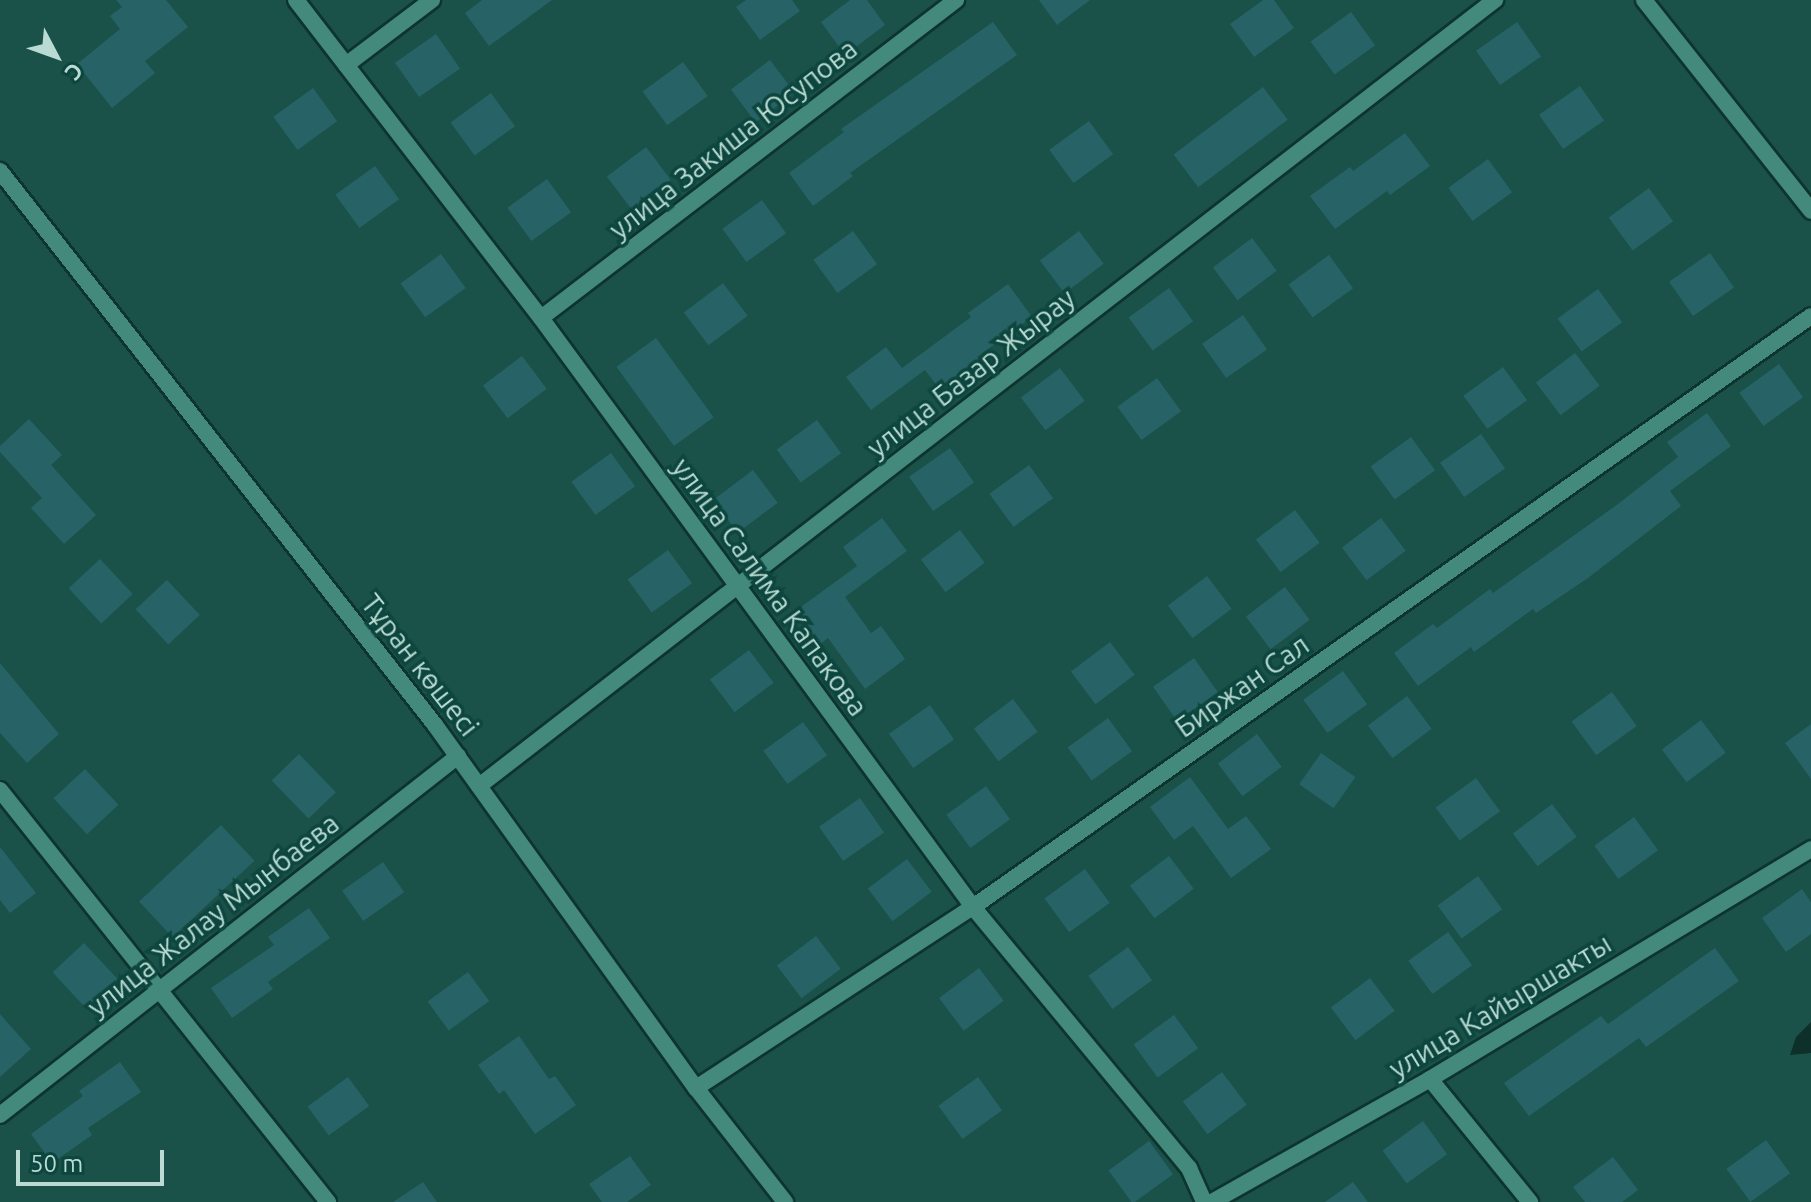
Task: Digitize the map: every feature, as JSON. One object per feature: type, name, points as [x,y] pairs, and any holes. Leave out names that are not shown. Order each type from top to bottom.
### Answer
[{"type":"street","name":"улица Салима Капакова","points":[[296,0],[541,318],[973,907],[1189,1168],[1204,1202]]},
{"type":"street","points":[[346,65],[432,0]]},
{"type":"street","name":"улица Закиша Юсупова","points":[[541,318],[956,0]]},
{"type":"street","name":"улица Базар Жырау","points":[[479,786],[1495,0]]},
{"type":"street","points":[[1644,0],[1811,211]]},
{"type":"street","name":"Тұран көшесі","points":[[0,171],[458,756],[696,1088],[785,1202]]},
{"type":"street","name":"Биржан Сал","points":[[696,1088],[973,907],[1811,316]]},
{"type":"street","name":"улица Жалау Мынбаева","points":[[0,1115],[458,756]]},
{"type":"street","points":[[0,790],[328,1202]]},
{"type":"street","name":"улица Кайыршакты","points":[[1212,1202],[1430,1079],[1811,849]]},
{"type":"street","points":[[1430,1079],[1530,1202]]},
{"type":"water","points":[[1811,1022],[1811,1053],[1790,1055],[1796,1037]]},
{"type":"building","points":[[116,0],[166,0],[188,27],[145,61],[155,73],[112,108],[77,64],[120,29],[110,16],[122,7]]},
{"type":"building","points":[[482,0],[552,0],[489,46],[465,13]]},
{"type":"building","points":[[746,0],[792,0],[800,11],[760,40],[736,7]]},
{"type":"building","points":[[850,0],[867,0],[885,25],[845,55],[821,22]]},
{"type":"building","points":[[1039,0],[1090,0],[1057,25]]},
{"type":"building","points":[[1263,0],[1274,0],[1294,28],[1254,57],[1230,24]]},
{"type":"building","points":[[1351,12],[1375,45],[1335,75],[1311,41]]},
{"type":"building","points":[[993,22],[1017,55],[850,173],[853,176],[813,206],[789,173],[844,132],[841,129]]},
{"type":"building","points":[[1517,22],[1541,56],[1500,85],[1476,51]]},
{"type":"building","points":[[436,34],[460,68],[419,97],[395,63]]},
{"type":"building","points":[[770,60],[795,93],[756,122],[731,89]]},
{"type":"building","points":[[683,62],[708,96],[667,125],[643,91]]},
{"type":"building","points":[[1580,86],[1604,120],[1563,149],[1539,115]]},
{"type":"building","points":[[1263,87],[1288,120],[1198,187],[1174,154]]},
{"type":"building","points":[[313,88],[337,121],[297,150],[273,117]]},
{"type":"building","points":[[491,93],[515,126],[475,156],[451,122]]},
{"type":"building","points":[[1089,121],[1113,154],[1073,183],[1049,150]]},
{"type":"building","points":[[1405,133],[1430,166],[1390,195],[1387,191],[1335,229],[1310,196],[1350,167],[1353,171]]},
{"type":"building","points":[[646,147],[671,180],[632,209],[607,176]]},
{"type":"building","points":[[1488,159],[1512,192],[1472,221],[1448,188]]},
{"type":"building","points":[[375,166],[399,199],[359,228],[335,195]]},
{"type":"building","points":[[547,179],[571,212],[531,241],[507,208]]},
{"type":"building","points":[[1649,188],[1673,221],[1633,251],[1609,217]]},
{"type":"building","points":[[762,200],[786,233],[746,262],[722,229]]},
{"type":"building","points":[[853,231],[877,264],[837,293],[813,260]]},
{"type":"building","points":[[1079,231],[1104,264],[1065,293],[1040,260]]},
{"type":"building","points":[[1252,238],[1277,271],[1238,300],[1213,267]]},
{"type":"building","points":[[1710,253],[1734,287],[1693,316],[1669,282]]},
{"type":"building","points":[[441,254],[466,288],[425,317],[401,283]]},
{"type":"building","points":[[1329,255],[1353,288],[1313,318],[1289,284]]},
{"type":"building","points":[[723,283],[748,316],[709,345],[684,312]]},
{"type":"building","points":[[1008,284],[1032,317],[977,357],[980,361],[941,391],[925,370],[871,410],[846,377],[886,347],[902,368],[971,317],[968,313]]},
{"type":"building","points":[[1169,288],[1193,321],[1153,351],[1129,317]]},
{"type":"building","points":[[1598,289],[1622,322],[1582,352],[1558,318]]},
{"type":"building","points":[[1243,315],[1267,349],[1226,378],[1202,344]]},
{"type":"building","points":[[656,338],[714,417],[674,446],[616,367]]},
{"type":"building","points":[[1575,353],[1600,386],[1561,415],[1536,382]]},
{"type":"building","points":[[522,356],[547,389],[508,418],[483,385]]},
{"type":"building","points":[[1779,364],[1803,397],[1763,426],[1739,393]]},
{"type":"building","points":[[1503,367],[1527,400],[1487,429],[1463,396]]},
{"type":"building","points":[[1060,368],[1085,401],[1046,430],[1021,397]]},
{"type":"building","points":[[1157,378],[1181,411],[1141,440],[1117,407]]},
{"type":"building","points":[[1707,413],[1731,446],[1670,491],[1681,506],[1588,578],[1536,613],[1533,609],[1474,652],[1471,647],[1418,686],[1394,653],[1433,624],[1437,628],[1490,589],[1493,593],[1618,504],[1678,457],[1667,442]]},
{"type":"building","points":[[29,419],[62,455],[51,465],[96,515],[64,544],[31,508],[42,498],[0,452],[0,446]]},
{"type":"building","points":[[817,420],[841,453],[801,483],[777,449]]},
{"type":"building","points":[[1481,434],[1505,468],[1464,497],[1440,463]]},
{"type":"building","points":[[1411,437],[1435,470],[1395,500],[1371,466]]},
{"type":"building","points":[[950,448],[974,482],[933,511],[909,477]]},
{"type":"building","points":[[611,453],[635,486],[595,515],[571,482]]},
{"type":"building","points":[[1029,465],[1053,498],[1013,527],[989,494]]},
{"type":"building","points":[[753,470],[778,503],[738,533],[713,500]]},
{"type":"building","points":[[1295,510],[1320,543],[1281,572],[1256,539]]},
{"type":"building","points":[[882,518],[907,551],[845,597],[871,633],[881,626],[905,659],[865,689],[828,638],[819,645],[794,612],[857,566],[843,547]]},
{"type":"building","points":[[1381,518],[1406,551],[1367,580],[1342,547]]},
{"type":"building","points":[[960,530],[985,563],[946,592],[921,559]]},
{"type":"building","points":[[668,550],[692,583],[652,613],[628,579]]},
{"type":"building","points":[[100,559],[133,594],[101,623],[69,588]]},
{"type":"building","points":[[1207,576],[1232,609],[1193,638],[1168,605]]},
{"type":"building","points":[[167,580],[200,615],[168,644],[136,609]]},
{"type":"building","points":[[1285,587],[1310,620],[1271,649],[1246,616]]},
{"type":"building","points":[[1110,642],[1135,675],[1096,704],[1071,671]]},
{"type":"building","points":[[749,650],[774,683],[735,712],[710,679]]},
{"type":"building","points":[[1194,658],[1218,692],[1177,721],[1153,687]]},
{"type":"building","points":[[0,663],[59,734],[27,763],[0,733]]},
{"type":"building","points":[[1343,671],[1367,704],[1327,733],[1303,700]]},
{"type":"building","points":[[1612,692],[1637,726],[1596,755],[1572,721]]},
{"type":"building","points":[[1407,696],[1432,729],[1393,758],[1368,725]]},
{"type":"building","points":[[1013,699],[1038,732],[999,761],[974,728]]},
{"type":"building","points":[[930,705],[954,739],[913,768],[889,734]]},
{"type":"building","points":[[1108,718],[1132,751],[1092,781],[1068,747]]},
{"type":"building","points":[[1701,720],[1726,753],[1687,782],[1662,749]]},
{"type":"building","points":[[803,722],[827,755],[787,784],[763,751]]},
{"type":"building","points":[[1811,724],[1811,779],[1785,743]]},
{"type":"building","points":[[1257,734],[1282,767],[1243,796],[1218,763]]},
{"type":"building","points":[[1321,753],[1355,777],[1334,808],[1299,784]]},
{"type":"building","points":[[299,754],[336,792],[308,819],[272,780]]},
{"type":"building","points":[[85,769],[118,805],[87,834],[54,798]]},
{"type":"building","points":[[1190,777],[1228,829],[1246,816],[1271,849],[1231,878],[1193,826],[1174,840],[1150,807]]},
{"type":"building","points":[[1476,778],[1500,811],[1460,841],[1436,807]]},
{"type":"building","points":[[986,786],[1010,819],[970,848],[946,815]]},
{"type":"building","points":[[860,798],[884,832],[843,861],[819,827]]},
{"type":"building","points":[[1552,804],[1577,837],[1538,866],[1513,833]]},
{"type":"building","points":[[1634,817],[1658,850],[1618,879],[1594,846]]},
{"type":"building","points":[[221,825],[254,861],[173,937],[139,901]]},
{"type":"building","points":[[0,847],[36,893],[10,913],[0,900]]},
{"type":"building","points":[[1169,856],[1194,889],[1155,918],[1130,885]]},
{"type":"building","points":[[907,859],[932,892],[893,921],[868,888]]},
{"type":"building","points":[[383,862],[404,892],[363,921],[342,891]]},
{"type":"building","points":[[1085,869],[1110,903],[1069,932],[1045,898]]},
{"type":"building","points":[[1478,876],[1502,909],[1462,939],[1438,905]]},
{"type":"building","points":[[1802,889],[1811,902],[1811,934],[1786,952],[1762,918]]},
{"type":"building","points":[[309,908],[330,938],[268,982],[273,989],[232,1018],[211,988],[274,945],[268,937]]},
{"type":"building","points":[[1448,932],[1472,965],[1432,994],[1408,961]]},
{"type":"building","points":[[816,936],[841,969],[802,998],[777,965]]},
{"type":"building","points":[[84,943],[117,979],[86,1008],[53,972]]},
{"type":"building","points":[[1128,947],[1152,980],[1112,1009],[1088,976]]},
{"type":"building","points":[[1715,948],[1739,981],[1646,1047],[1639,1038],[1529,1116],[1504,1083],[1601,1016],[1608,1024]]},
{"type":"building","points":[[979,968],[1004,1001],[964,1031],[939,998]]},
{"type":"building","points":[[468,972],[489,1001],[449,1031],[428,1001]]},
{"type":"building","points":[[1370,978],[1395,1011],[1356,1040],[1331,1007]]},
{"type":"building","points":[[0,1014],[31,1049],[0,1077]]},
{"type":"building","points":[[1174,1015],[1198,1048],[1158,1078],[1134,1044]]},
{"type":"building","points":[[519,1036],[549,1079],[555,1076],[576,1105],[535,1134],[504,1090],[499,1094],[478,1065]]},
{"type":"building","points":[[120,1062],[141,1092],[88,1128],[92,1135],[52,1163],[31,1134],[83,1096],[79,1091]]},
{"type":"building","points":[[1222,1072],[1247,1105],[1208,1134],[1183,1101]]},
{"type":"building","points":[[348,1077],[369,1106],[329,1136],[308,1106]]},
{"type":"building","points":[[978,1077],[1002,1110],[962,1139],[938,1106]]},
{"type":"building","points":[[1423,1121],[1447,1154],[1407,1184],[1383,1150]]},
{"type":"building","points":[[1766,1140],[1790,1173],[1750,1202],[1726,1169]]},
{"type":"building","points":[[1149,1141],[1173,1174],[1132,1202],[1109,1170]]},
{"type":"building","points":[[630,1156],[651,1185],[627,1202],[602,1202],[589,1184]]},
{"type":"building","points":[[1613,1157],[1638,1190],[1622,1202],[1585,1202],[1573,1187]]},
{"type":"building","points":[[423,1182],[437,1202],[393,1202]]},
{"type":"building","points":[[1353,1182],[1368,1202],[1325,1202]]}]
